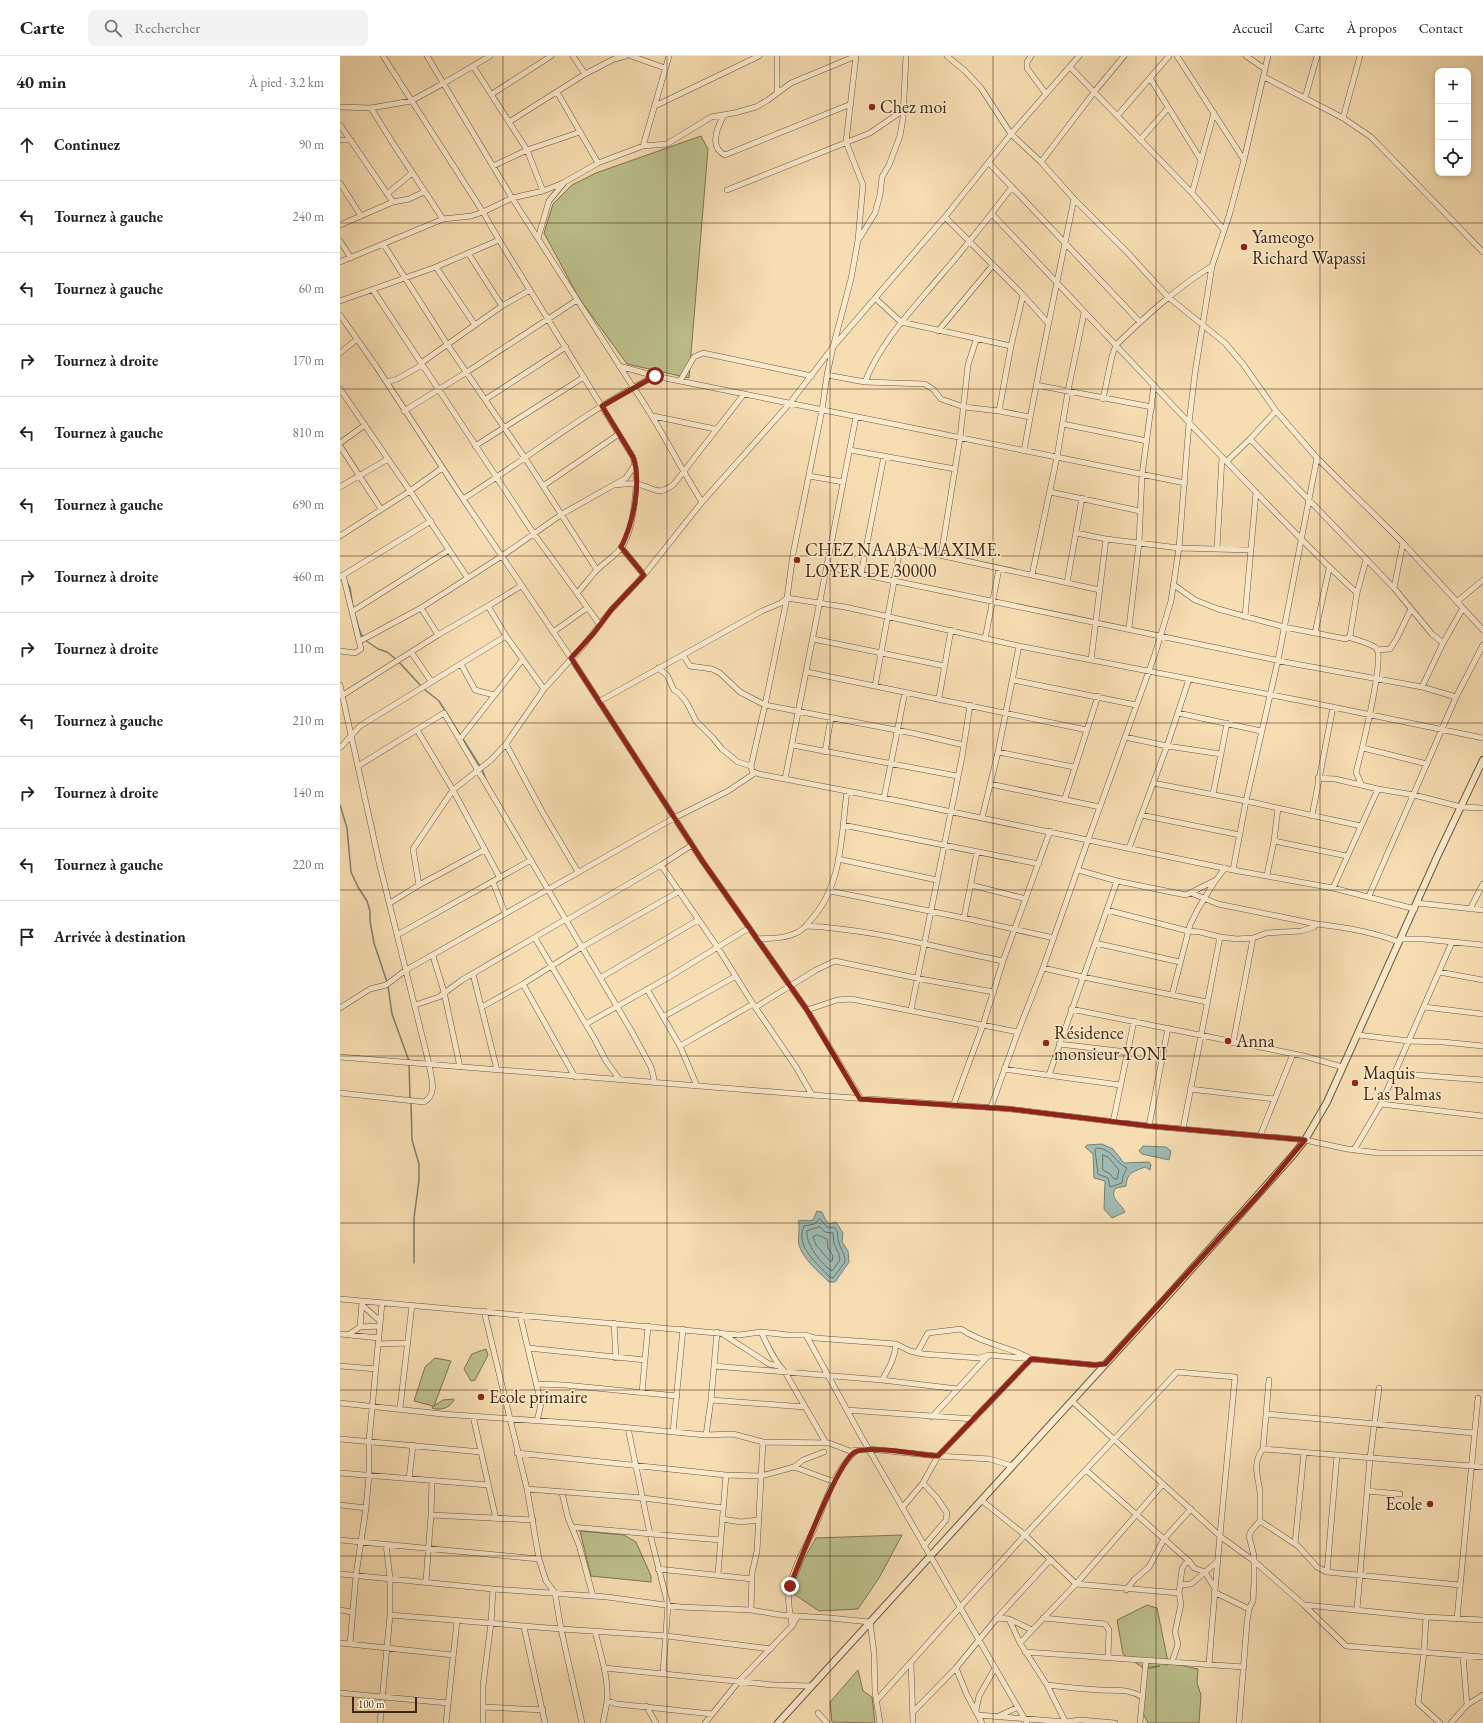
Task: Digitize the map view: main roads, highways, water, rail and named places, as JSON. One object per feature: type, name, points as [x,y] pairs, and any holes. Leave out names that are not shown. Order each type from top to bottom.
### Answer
[{"type":"water","points":[[1102,1144],[1113,1149],[1124,1163],[1149,1162],[1151,1165],[1150,1170],[1145,1167],[1131,1173],[1126,1186],[1116,1188],[1114,1195],[1116,1201],[1125,1212],[1112,1218],[1104,1209],[1105,1181],[1094,1178],[1093,1154],[1085,1147],[1087,1145]]},
{"type":"water","points":[[1143,1146],[1166,1147],[1171,1151],[1169,1160],[1142,1154],[1139,1151]]},
{"type":"water","points":[[817,1211],[822,1212],[829,1224],[836,1222],[843,1233],[842,1242],[848,1251],[849,1262],[835,1282],[829,1282],[816,1270],[804,1255],[799,1245],[798,1221],[813,1220]]},
{"type":"waterway","points":[[347,582],[350,588],[353,607]]},
{"type":"waterway","points":[[355,615],[363,637]]},
{"type":"waterway","points":[[365,640],[378,649],[387,652],[397,660],[421,686]]},
{"type":"waterway","points":[[424,689],[439,701],[480,766]]},
{"type":"waterway","points":[[482,769],[486,780]]},
{"type":"waterway","points":[[340,805],[347,828],[351,872],[367,901],[370,911],[370,921],[374,943],[387,982]]},
{"type":"waterway","points":[[388,986],[392,1014],[409,1061]]},
{"type":"waterway","points":[[409,1064],[410,1098]]},
{"type":"waterway","points":[[411,1102],[412,1140],[419,1164],[419,1180],[414,1218],[414,1263]]},
{"type":"place","name":"Chez moi","points":[[872,107]]},
{"type":"place","name":"Yameogo Richard Wapassi","points":[[1244,247]]},
{"type":"place","name":"CHEZ NAABA MAXIME. LOYER DE 30000","points":[[797,560]]},
{"type":"place","name":"Anna","points":[[1228,1041]]},
{"type":"place","name":"Résidence monsieur YONI","points":[[1046,1043]]},
{"type":"place","name":"Maquis L'as Palmas","points":[[1355,1083]]},
{"type":"place","name":"Ecole primaire","points":[[481,1397]]},
{"type":"place","name":"Ecole","points":[[1430,1504]]}]
